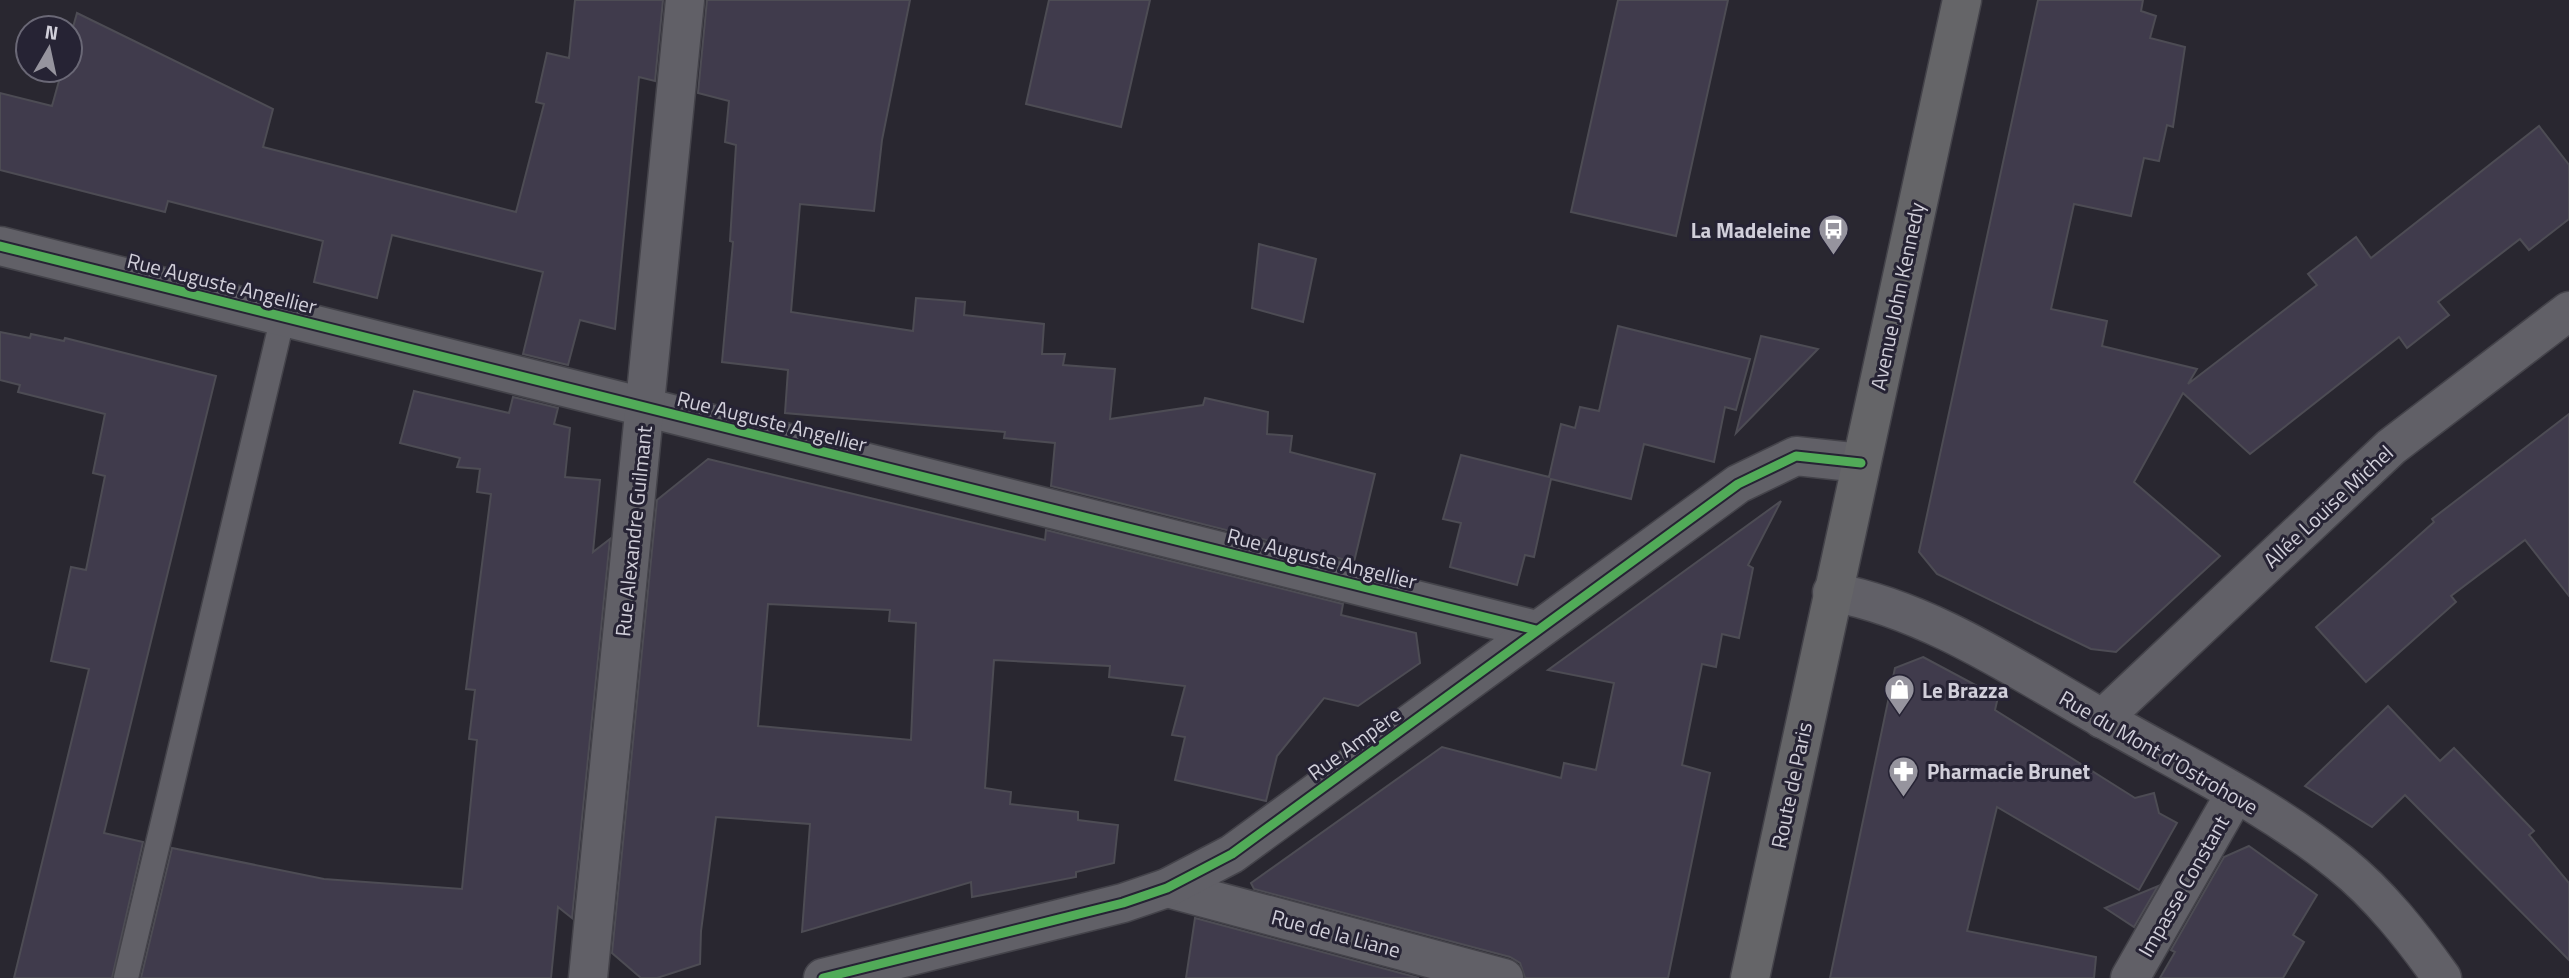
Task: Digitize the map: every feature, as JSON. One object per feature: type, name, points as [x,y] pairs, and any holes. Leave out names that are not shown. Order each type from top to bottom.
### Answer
[{"type":"main road","name":"Avenue John Kennedy","points":[[1832,592],[1962,0]]},
{"type":"main road","name":"Route de Paris","points":[[1750,978],[1832,592]]},
{"type":"street","name":"Rue Alexandre Guilmant","points":[[588,978],[685,0]]},
{"type":"street","name":"Rue Auguste Angellier","points":[[0,246],[1536,629]]},
{"type":"street","name":"Allée Louise Michel","points":[[2102,719],[2373,463],[2569,311]]},
{"type":"street","name":"Rue Ampère","points":[[823,978],[1064,919],[1167,888],[1232,854],[1536,629],[1759,471],[1796,456],[1861,463]]},
{"type":"street","name":"Rue du Mont d'Ostrohove","points":[[1832,592],[1899,609],[2102,719],[2235,794],[2308,839],[2363,882],[2409,934],[2442,978]]},
{"type":"street","name":"Impasse Constant","points":[[2130,978],[2235,794]]},
{"type":"street","name":"Rue de la Liane","points":[[1167,888],[1504,978]]},
{"type":"lane","points":[[126,978],[283,316]]},
{"type":"building","points":[[575,0],[663,0],[655,81],[639,77],[615,329],[580,320],[568,365],[523,354],[543,272],[392,235],[377,298],[314,282],[323,241],[168,201],[165,212],[0,170],[0,93],[52,106],[58,84],[84,84],[84,16],[273,109],[263,147],[516,212],[544,104],[536,102],[547,53],[569,58]]},
{"type":"building","points":[[707,0],[910,0],[882,140],[874,211],[800,204],[791,312],[913,331],[916,298],[965,302],[964,315],[1044,324],[1042,354],[1065,354],[1063,365],[1115,369],[1110,419],[1203,405],[1205,398],[1268,412],[1267,434],[1292,436],[1290,452],[1375,474],[1354,562],[1051,486],[1055,443],[1004,438],[1005,432],[785,413],[788,370],[722,362],[733,242],[730,241],[736,145],[725,142],[729,101],[698,93]]},
{"type":"building","points":[[1049,0],[1150,0],[1121,127],[1026,104]]},
{"type":"building","points":[[1618,0],[1728,0],[1676,236],[1571,212]]},
{"type":"building","points":[[2038,0],[2143,0],[2141,11],[2156,16],[2150,38],[2185,47],[2173,127],[2167,125],[2159,161],[2144,158],[2131,216],[2074,204],[2051,309],[2107,321],[2102,346],[2197,369],[2188,384],[2317,285],[2308,274],[2356,237],[2371,258],[2539,126],[2569,165],[2569,219],[2529,250],[2520,239],[2438,302],[2449,315],[2407,348],[2399,337],[2250,454],[2183,393],[2134,482],[2220,556],[2116,652],[2091,649],[1937,574],[1919,552]]},
{"type":"building","points":[[1259,244],[1316,259],[1303,322],[1252,308]]},
{"type":"building","points":[[1618,326],[1750,359],[1736,410],[1725,407],[1714,462],[1644,444],[1631,499],[1551,479],[1534,557],[1525,555],[1517,585],[1450,567],[1461,523],[1443,519],[1461,455],[1549,477],[1561,424],[1575,428],[1580,407],[1599,411]]},
{"type":"building","points":[[0,332],[30,338],[31,334],[64,341],[65,338],[216,376],[104,833],[143,842],[112,978],[14,978],[89,669],[51,661],[71,567],[86,570],[105,476],[93,473],[105,414],[18,392],[20,385],[0,380]]},
{"type":"building","points":[[1761,336],[1818,349],[1736,433]]},
{"type":"building","points":[[414,391],[509,413],[513,397],[558,408],[554,424],[570,428],[565,477],[600,480],[593,552],[610,539],[572,918],[558,907],[551,978],[141,978],[172,848],[324,879],[462,889],[477,740],[469,739],[475,690],[466,689],[491,494],[477,492],[480,469],[457,467],[460,458],[400,443]]},
{"type":"building","points":[[2569,414],[2569,596],[2525,540],[2451,596],[2456,602],[2366,682],[2316,627],[2434,522],[2432,519]]},
{"type":"building","points":[[708,459],[1045,540],[1046,530],[1343,604],[1341,615],[1416,633],[1420,663],[1358,706],[1324,698],[1277,756],[1266,801],[1175,780],[1185,737],[1172,735],[1185,686],[1109,677],[1110,666],[994,660],[985,788],[1011,792],[1010,804],[1078,812],[1078,820],[1118,825],[1114,863],[1076,872],[1076,877],[972,897],[971,882],[802,932],[810,824],[716,817],[701,931],[700,964],[657,978],[641,978],[612,953],[657,500]],"holes":[[[768,604],[890,610],[889,621],[916,623],[911,740],[758,726]]]},
{"type":"building","points":[[1781,501],[1748,565],[1753,568],[1739,638],[1722,634],[1716,667],[1702,664],[1682,765],[1710,773],[1668,978],[1525,978],[1520,963],[1510,957],[1254,889],[1251,883],[1442,747],[1561,778],[1564,763],[1596,770],[1614,683],[1548,670]]},
{"type":"building","points":[[1923,657],[1998,697],[1995,710],[2135,798],[2154,793],[2159,813],[2177,823],[2139,890],[1997,807],[1967,931],[2096,957],[2094,978],[1830,978],[1895,668]]},
{"type":"building","points":[[2388,706],[2440,761],[2454,748],[2534,831],[2529,835],[2569,883],[2569,960],[2405,795],[2372,827],[2305,786]]},
{"type":"building","points":[[2249,846],[2317,895],[2293,935],[2304,942],[2283,978],[2160,978],[2175,952],[2171,950],[2224,857]]},
{"type":"building","points":[[2158,886],[2134,927],[2105,908]]},
{"type":"building","points":[[1195,918],[1419,978],[1186,978]]},
{"type":"cycle path","points":[[0,246],[1536,630]]},
{"type":"cycle path","points":[[823,978],[1123,903],[1167,888],[1232,854],[1738,484],[1796,456],[1861,463]]},
{"type":"place","name":"La Madeleine","points":[[1834,257]]},
{"type":"place","name":"Le Brazza","points":[[1899,717]]},
{"type":"place","name":"Pharmacie Brunet","points":[[1904,798]]}]
